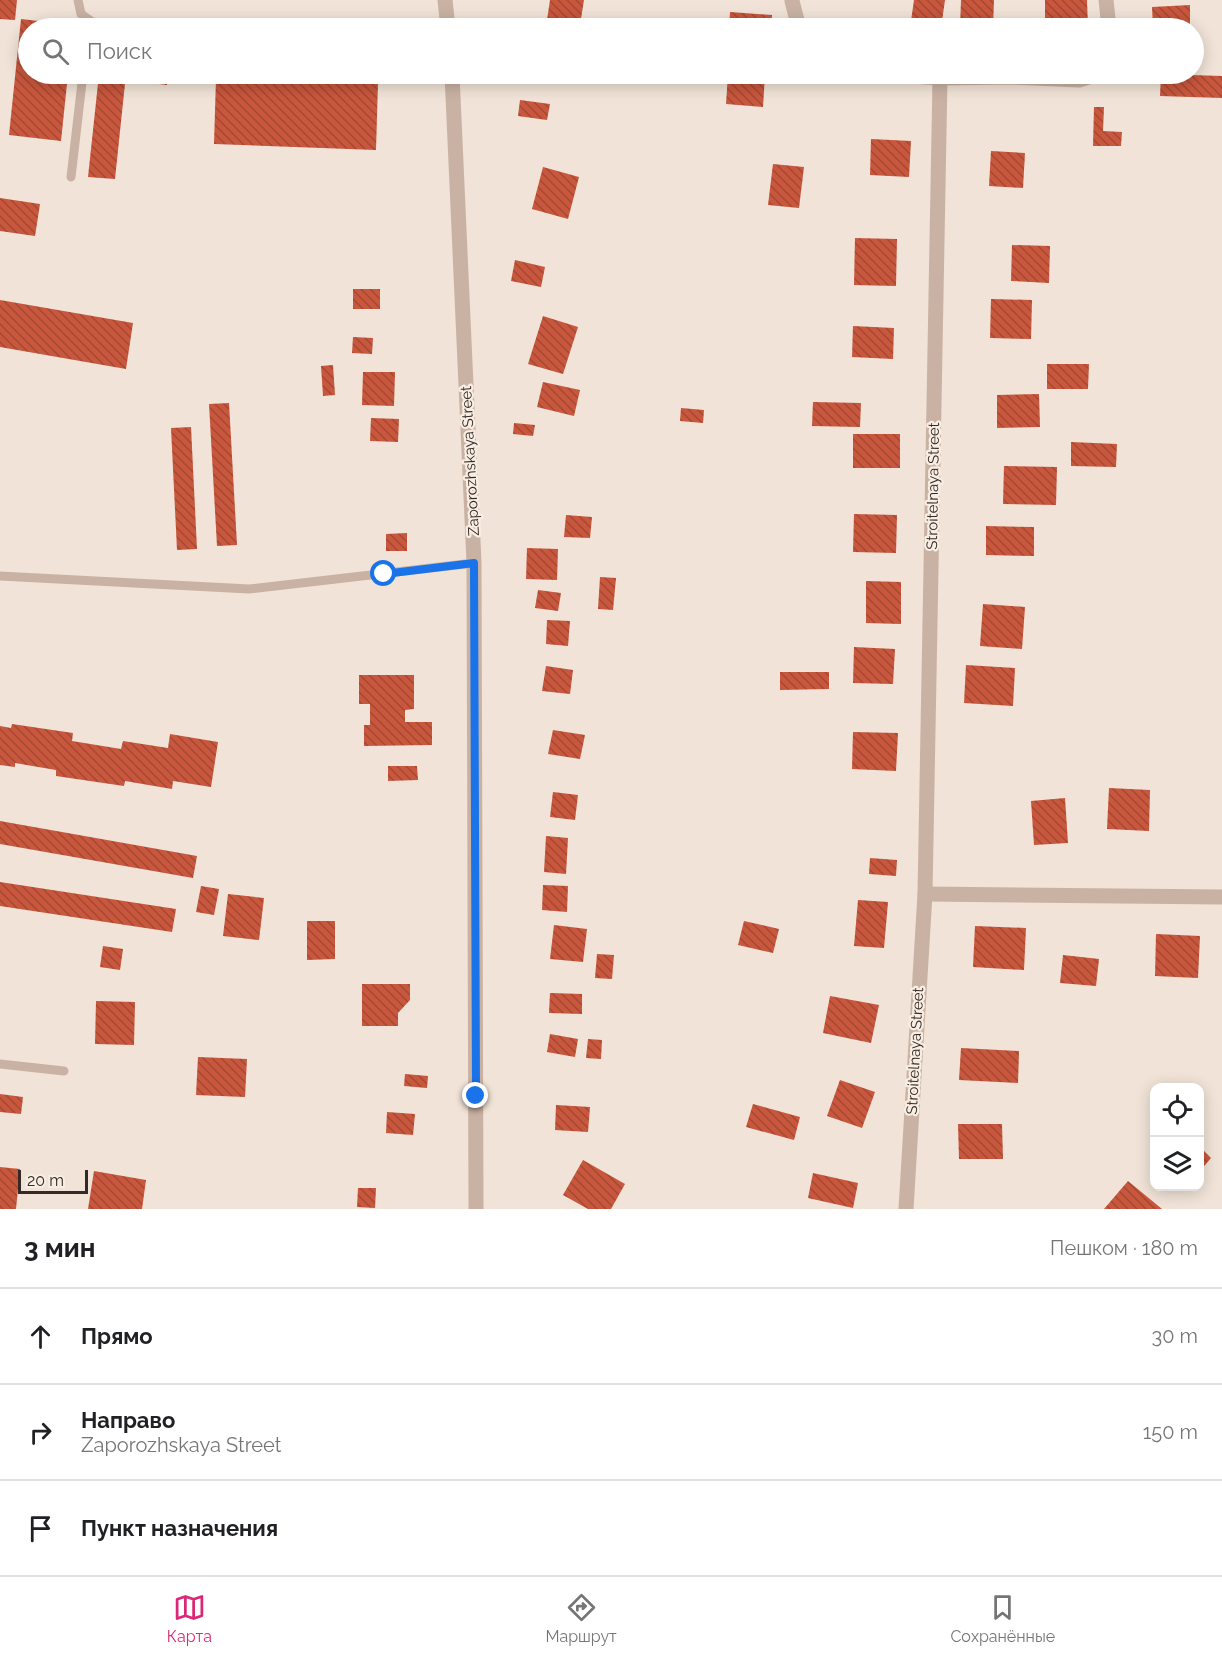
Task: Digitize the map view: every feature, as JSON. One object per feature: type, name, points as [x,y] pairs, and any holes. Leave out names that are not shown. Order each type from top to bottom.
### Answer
[{"type":"street","points":[[445,0],[447,18]]},
{"type":"street","points":[[1106,0],[1108,18]]},
{"type":"street","points":[[792,1],[796,18]]},
{"type":"street","name":"Zaporozhskaya Street","points":[[452,84],[474,563],[476,1209]]},
{"type":"street","name":"Stroitelnaya Street","points":[[906,1209],[925,894],[940,84]]},
{"type":"street","points":[[925,894],[1222,897]]},
{"type":"lane","points":[[78,0],[84,18]]},
{"type":"lane","points":[[71,177],[82,84]]},
{"type":"lane","points":[[0,576],[249,589],[474,563]]},
{"type":"lane","points":[[0,1064],[64,1071]]},
{"type":"building","points":[[0,0],[17,0],[15,20],[0,19]]},
{"type":"building","points":[[550,0],[584,0],[581,18],[547,18]]},
{"type":"building","points":[[914,0],[945,0],[942,18],[911,18]]},
{"type":"building","points":[[961,0],[994,0],[993,18],[960,18]]},
{"type":"building","points":[[1045,0],[1087,0],[1088,18],[1045,18]]},
{"type":"building","points":[[1190,5],[1190,18],[1153,18],[1152,7]]},
{"type":"building","points":[[730,12],[772,15],[772,18],[730,18]]},
{"type":"building","points":[[18,48],[18,84],[67,84],[61,141],[9,135]]},
{"type":"building","points":[[1204,75],[1222,76],[1222,98],[1160,96],[1161,84],[1204,84]]},
{"type":"building","points":[[98,84],[125,84],[115,179],[88,177]]},
{"type":"building","points":[[216,84],[378,84],[376,150],[214,144]]},
{"type":"building","points":[[727,84],[764,84],[763,107],[726,104]]},
{"type":"building","points":[[520,100],[550,104],[547,120],[518,116]]},
{"type":"building","points":[[1094,107],[1104,107],[1103,131],[1122,132],[1121,146],[1093,146]]},
{"type":"building","points":[[871,139],[911,141],[909,177],[870,175]]},
{"type":"building","points":[[991,151],[1025,153],[1023,188],[989,186]]},
{"type":"building","points":[[773,164],[804,167],[799,208],[768,205]]},
{"type":"building","points":[[543,167],[579,177],[568,219],[532,209]]},
{"type":"building","points":[[0,198],[40,204],[35,236],[0,231]]},
{"type":"building","points":[[855,238],[897,239],[896,286],[854,285]]},
{"type":"building","points":[[1012,245],[1050,246],[1049,283],[1011,281]]},
{"type":"building","points":[[515,260],[545,267],[541,287],[511,281]]},
{"type":"building","points":[[353,289],[380,289],[380,309],[353,309]]},
{"type":"building","points":[[991,299],[1032,300],[1031,339],[990,338]]},
{"type":"building","points":[[0,300],[133,323],[126,369],[0,347]]},
{"type":"building","points":[[543,316],[578,327],[563,374],[528,364]]},
{"type":"building","points":[[853,326],[894,328],[893,359],[852,357]]},
{"type":"building","points":[[353,337],[373,338],[372,354],[352,353]]},
{"type":"building","points":[[1047,364],[1089,364],[1088,389],[1047,389]]},
{"type":"building","points":[[333,365],[335,395],[323,396],[321,366]]},
{"type":"building","points":[[363,372],[395,372],[394,406],[362,405]]},
{"type":"building","points":[[543,382],[580,390],[574,416],[537,407]]},
{"type":"building","points":[[1039,394],[1040,427],[997,428],[997,395]]},
{"type":"building","points":[[813,402],[861,403],[860,427],[812,426]]},
{"type":"building","points":[[229,403],[237,545],[217,546],[209,404]]},
{"type":"building","points":[[681,408],[704,410],[703,423],[680,421]]},
{"type":"building","points":[[371,418],[399,419],[398,442],[370,441]]},
{"type":"building","points":[[514,423],[535,425],[533,436],[513,434]]},
{"type":"building","points":[[191,427],[197,549],[177,550],[171,428]]},
{"type":"building","points":[[853,434],[900,434],[900,468],[853,468]]},
{"type":"building","points":[[1071,442],[1117,444],[1116,467],[1071,466]]},
{"type":"building","points":[[1004,466],[1057,467],[1056,505],[1003,504]]},
{"type":"building","points":[[854,514],[897,515],[896,553],[853,552]]},
{"type":"building","points":[[566,515],[592,517],[590,538],[564,537]]},
{"type":"building","points":[[986,526],[1034,527],[1034,556],[986,555]]},
{"type":"building","points":[[407,533],[407,551],[386,551],[386,534]]},
{"type":"building","points":[[527,548],[558,549],[557,580],[526,579]]},
{"type":"building","points":[[600,577],[616,578],[613,610],[598,609]]},
{"type":"building","points":[[866,581],[901,582],[901,624],[866,623]]},
{"type":"building","points":[[538,590],[561,593],[558,611],[535,608]]},
{"type":"building","points":[[983,604],[1025,607],[1022,649],[980,646]]},
{"type":"building","points":[[547,620],[570,621],[568,646],[546,644]]},
{"type":"building","points":[[854,647],[895,649],[893,684],[853,683]]},
{"type":"building","points":[[966,665],[1015,668],[1013,706],[964,703]]},
{"type":"building","points":[[546,666],[573,670],[570,694],[542,691]]},
{"type":"building","points":[[780,672],[829,672],[829,689],[780,690]]},
{"type":"building","points":[[359,675],[414,675],[414,709],[405,710],[405,722],[432,722],[432,745],[364,746],[364,725],[370,725],[370,704],[359,704]]},
{"type":"building","points":[[12,724],[73,733],[72,741],[121,749],[123,741],[168,748],[170,734],[218,742],[211,787],[173,781],[172,789],[125,781],[124,786],[56,776],[56,770],[15,763],[15,767],[0,765],[0,726],[11,728]]},
{"type":"building","points":[[553,730],[585,735],[580,759],[548,754]]},
{"type":"building","points":[[853,732],[898,733],[896,771],[852,769]]},
{"type":"building","points":[[388,766],[417,766],[418,780],[388,781]]},
{"type":"building","points":[[1109,788],[1150,790],[1149,831],[1107,829]]},
{"type":"building","points":[[553,792],[578,795],[575,820],[550,817]]},
{"type":"building","points":[[1065,798],[1068,843],[1034,845],[1031,801]]},
{"type":"building","points":[[0,821],[197,856],[193,878],[0,844]]},
{"type":"building","points":[[546,836],[568,838],[566,874],[544,872]]},
{"type":"building","points":[[870,858],[897,860],[896,876],[869,874]]},
{"type":"building","points":[[0,882],[176,909],[172,932],[0,906]]},
{"type":"building","points":[[543,885],[568,886],[567,912],[542,910]]},
{"type":"building","points":[[201,886],[219,889],[214,915],[196,912]]},
{"type":"building","points":[[228,894],[264,898],[259,940],[223,936]]},
{"type":"building","points":[[858,900],[888,902],[884,948],[854,946]]},
{"type":"building","points":[[307,921],[335,921],[335,959],[307,960]]},
{"type":"building","points":[[744,921],[779,929],[773,953],[738,945]]},
{"type":"building","points":[[554,925],[587,929],[583,962],[550,959]]},
{"type":"building","points":[[975,926],[1026,928],[1024,970],[973,967]]},
{"type":"building","points":[[1156,934],[1200,936],[1198,978],[1155,976]]},
{"type":"building","points":[[103,946],[123,949],[120,970],[100,967]]},
{"type":"building","points":[[597,954],[614,955],[612,979],[595,978]]},
{"type":"building","points":[[1063,955],[1099,959],[1096,986],[1060,983]]},
{"type":"building","points":[[362,984],[410,984],[410,1000],[398,1013],[398,1026],[362,1026]]},
{"type":"building","points":[[550,993],[582,994],[582,1014],[549,1013]]},
{"type":"building","points":[[830,996],[879,1005],[871,1043],[823,1033]]},
{"type":"building","points":[[96,1001],[135,1002],[134,1045],[95,1044]]},
{"type":"building","points":[[550,1034],[578,1039],[575,1057],[547,1052]]},
{"type":"building","points":[[588,1039],[602,1040],[601,1059],[586,1058]]},
{"type":"building","points":[[961,1048],[1019,1051],[1018,1083],[959,1080]]},
{"type":"building","points":[[198,1057],[247,1059],[245,1097],[196,1095]]},
{"type":"building","points":[[405,1074],[428,1076],[427,1088],[404,1086]]},
{"type":"building","points":[[840,1080],[875,1092],[862,1128],[827,1116]]},
{"type":"building","points":[[0,1094],[23,1097],[21,1114],[0,1112]]},
{"type":"building","points":[[753,1104],[800,1117],[794,1140],[746,1127]]},
{"type":"building","points":[[556,1105],[590,1107],[588,1132],[555,1130]]},
{"type":"building","points":[[387,1112],[415,1114],[413,1135],[386,1133]]},
{"type":"building","points":[[958,1124],[1002,1124],[1003,1159],[959,1159]]},
{"type":"building","points":[[1204,1151],[1211,1158],[1204,1166]]},
{"type":"building","points":[[583,1160],[625,1184],[611,1209],[588,1209],[563,1195]]},
{"type":"building","points":[[0,1167],[20,1169],[16,1209],[0,1209]]},
{"type":"building","points":[[94,1171],[146,1180],[142,1209],[88,1209]]},
{"type":"building","points":[[813,1173],[858,1183],[853,1208],[808,1198]]},
{"type":"building","points":[[1128,1181],[1162,1209],[1104,1209]]},
{"type":"building","points":[[358,1188],[376,1188],[375,1208],[357,1207]]},
{"type":"route","points":[[384,574],[474,563],[476,1096]]}]
